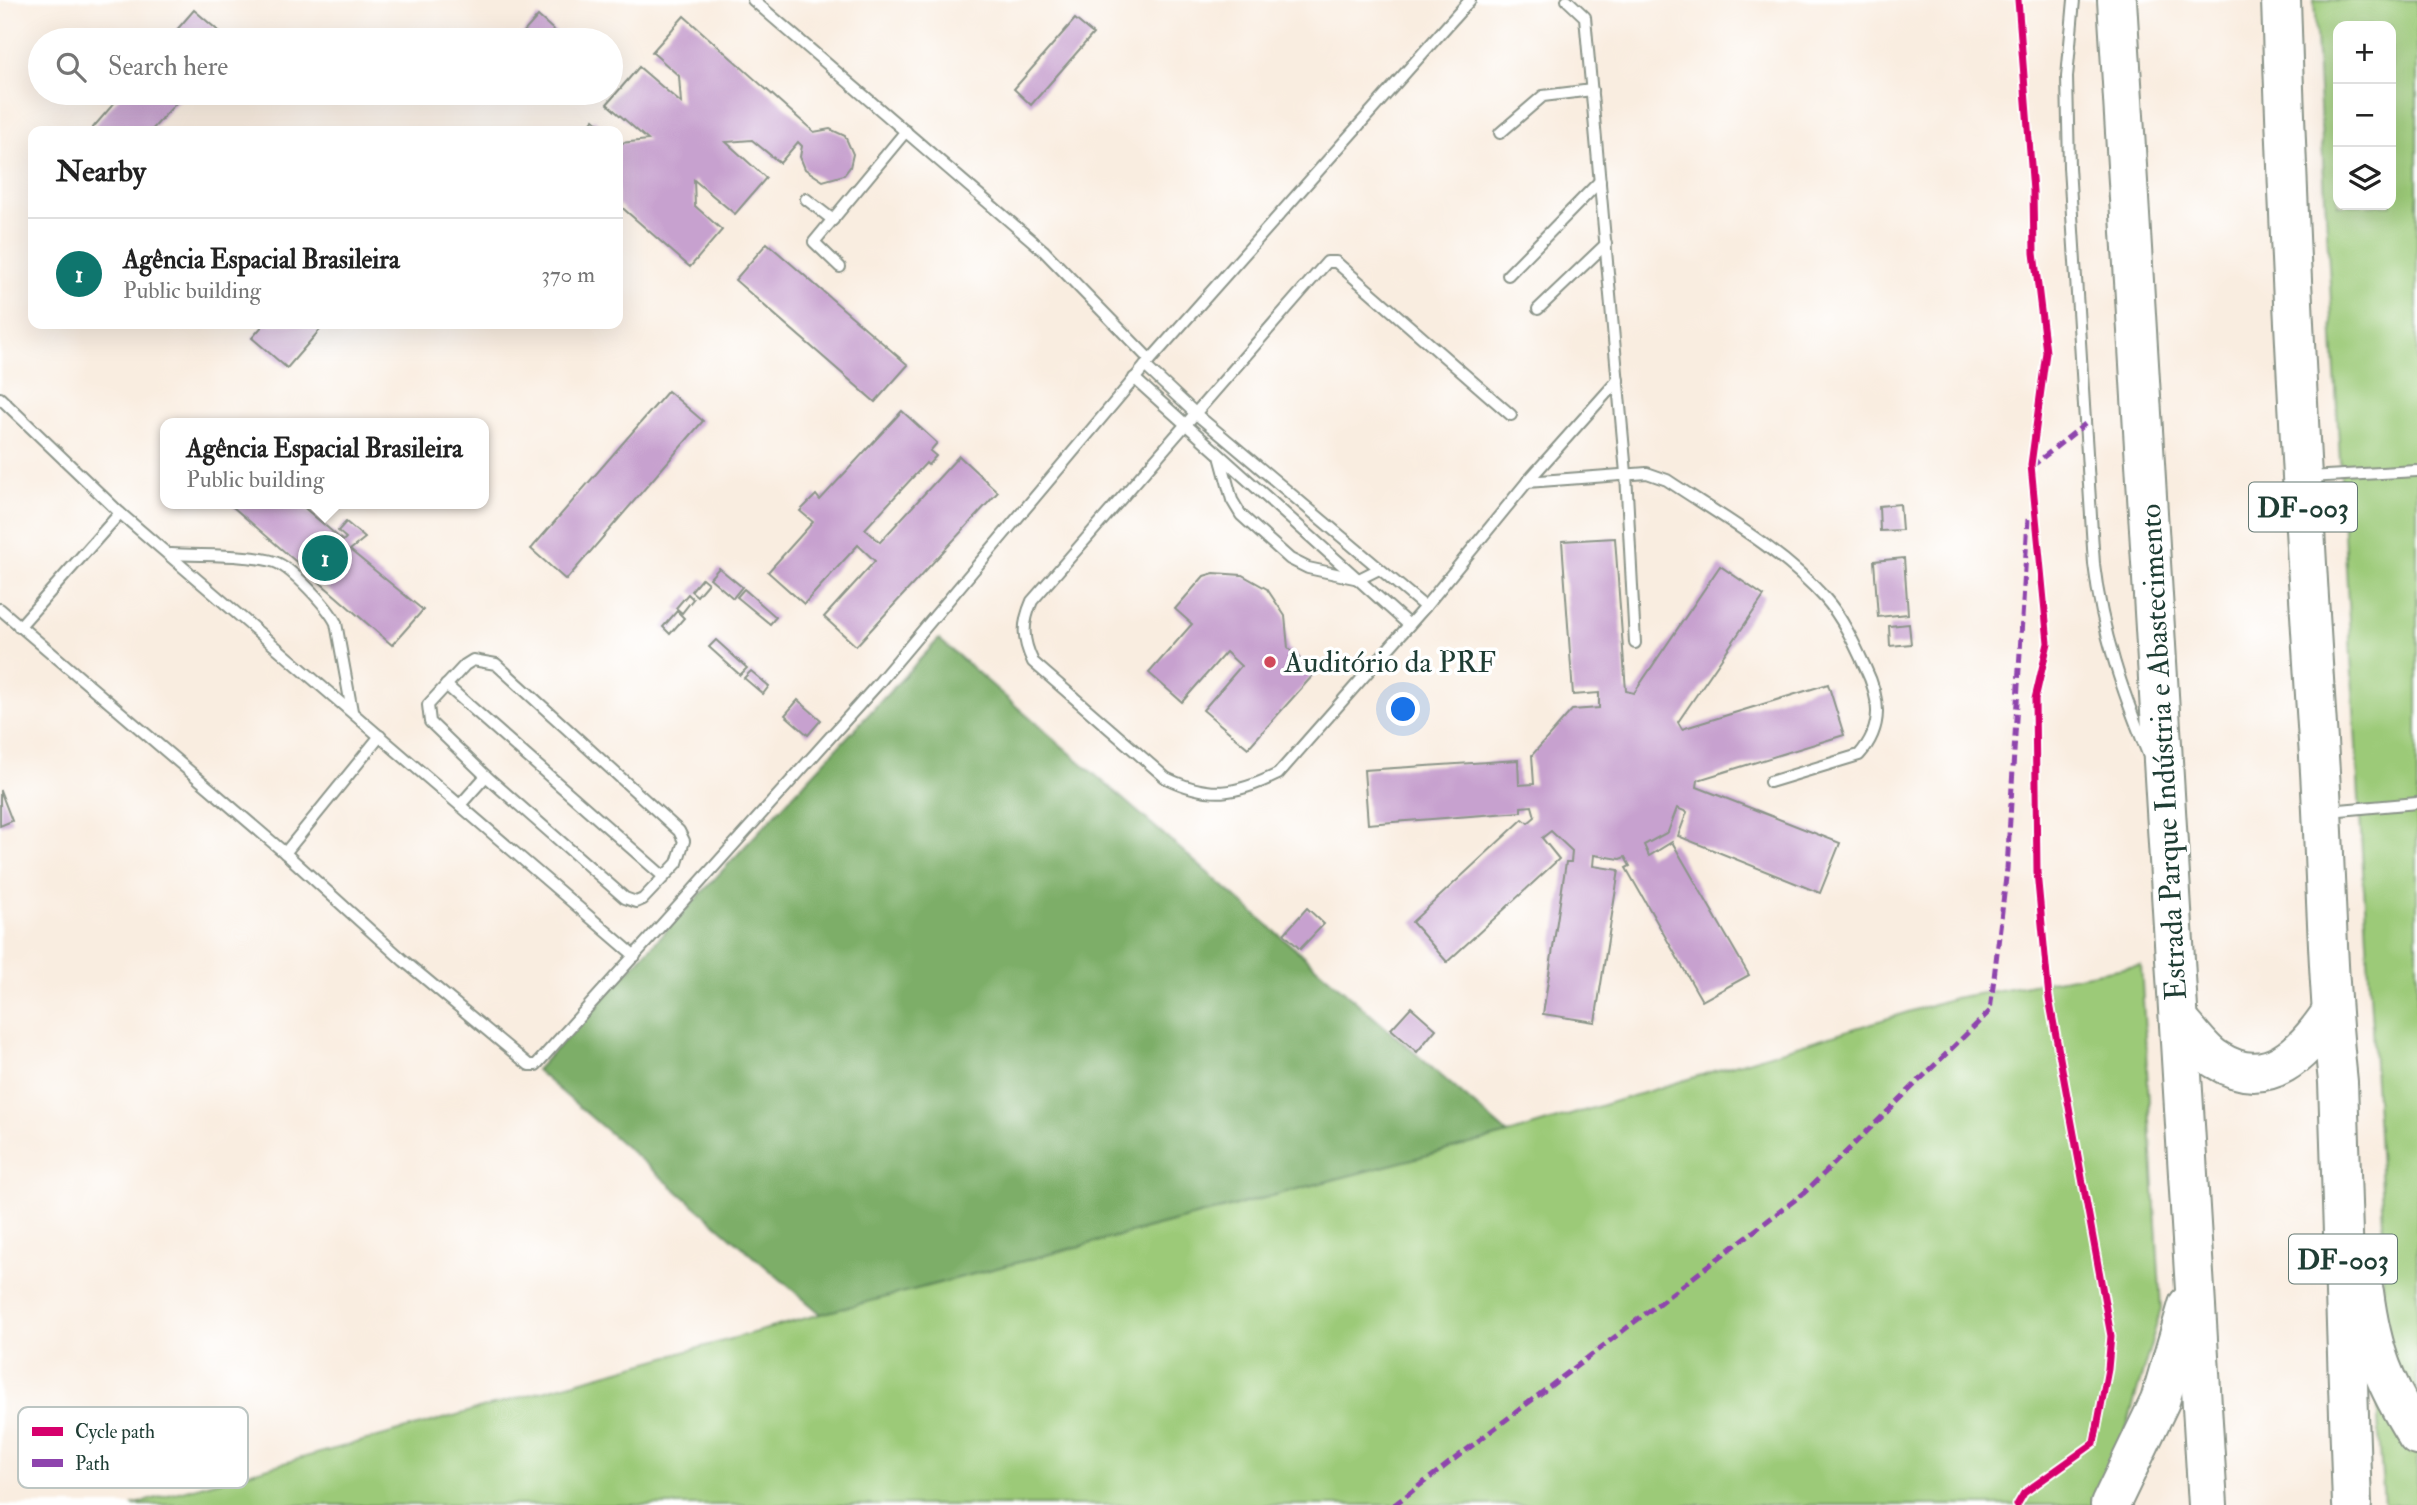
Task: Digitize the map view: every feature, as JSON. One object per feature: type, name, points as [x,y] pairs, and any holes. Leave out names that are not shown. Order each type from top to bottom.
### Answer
[{"type":"highway","name":"Estrada Parque Indústria e Abastecimento","points":[[2117,0],[2208,1505]]},
{"type":"highway","name":"DF-003","points":[[2281,0],[2301,477],[2322,812],[2331,1013],[2338,1082],[2352,1505]]},
{"type":"highway","points":[[2179,1021],[2214,1059],[2239,1070],[2268,1070],[2292,1060],[2302,1051],[2331,1013]]},
{"type":"highway","points":[[2338,1082],[2370,1332],[2377,1361],[2391,1393],[2417,1436]]},
{"type":"highway","points":[[2110,1505],[2160,1401],[2196,1279]]},
{"type":"lane","points":[[753,0],[1043,250],[1196,414],[1425,607]]},
{"type":"lane","points":[[0,609],[285,853],[404,961],[529,1065],[539,1063],[877,685],[1134,378],[1470,0]]},
{"type":"lane","points":[[1567,0],[1585,17],[1626,473],[1635,643]]},
{"type":"lane","points":[[2074,0],[2067,77],[2069,167],[2094,564],[2100,609],[2118,678],[2167,802]]},
{"type":"lane","points":[[1500,133],[1543,96],[1592,90]]},
{"type":"lane","points":[[840,267],[814,242],[906,131]]},
{"type":"lane","points":[[1508,275],[1600,181]]},
{"type":"lane","points":[[806,200],[833,220]]},
{"type":"lane","points":[[1538,309],[1606,244]]},
{"type":"lane","points":[[1511,415],[1370,290],[1336,262],[1331,261],[1322,266],[1032,601],[1023,621],[1024,644],[1032,662],[1166,778],[1190,790],[1219,794],[1252,787],[1278,774],[1425,607],[1527,482],[1618,380]]},
{"type":"lane","points":[[1134,378],[1409,625]]},
{"type":"lane","points":[[0,398],[120,513],[171,554],[635,956]]},
{"type":"lane","points":[[1220,456],[1232,500],[1241,515],[1290,559],[1308,568],[1359,579],[1379,569]]},
{"type":"lane","points":[[2301,477],[2417,471]]},
{"type":"lane","points":[[1527,482],[1647,472],[1667,480],[1776,553],[1825,599],[1851,636],[1865,666],[1878,704],[1878,722],[1868,744],[1859,755],[1770,782]]},
{"type":"lane","points":[[19,627],[120,513]]},
{"type":"lane","points":[[171,554],[263,560],[285,568],[331,613],[336,623],[352,711]]},
{"type":"lane","points":[[474,660],[496,664],[679,831],[684,841],[677,863],[643,899],[636,902],[625,898],[486,776],[430,722],[428,705],[446,685],[465,665],[474,660]]},
{"type":"lane","points":[[446,685],[664,877]]},
{"type":"lane","points":[[285,853],[380,736]]},
{"type":"lane","points":[[460,805],[486,776]]},
{"type":"lane","points":[[2322,812],[2417,803]]},
{"type":"green space","points":[[2314,0],[2417,0],[2417,1505],[2384,1505],[2378,1419],[2384,1242]]},
{"type":"green space","points":[[939,639],[1508,1134],[821,1314],[536,1070]]},
{"type":"green space","points":[[2141,965],[2161,1309],[2113,1475],[2095,1505],[132,1505],[193,1488],[248,1488],[248,1473],[821,1314],[1508,1134],[1954,998]]},
{"type":"building","points":[[194,10],[215,28],[178,28]]},
{"type":"building","points":[[538,16],[551,28],[527,28]]},
{"type":"building","points":[[684,16],[814,132],[830,129],[845,136],[853,154],[850,167],[844,175],[823,181],[805,169],[800,157],[802,146],[798,142],[780,163],[752,140],[726,142],[766,178],[735,214],[694,180],[695,206],[722,230],[690,267],[623,208],[623,143],[648,140],[608,105],[623,105],[623,86],[639,67],[681,103],[679,76],[652,52]]},
{"type":"building","points":[[1075,19],[1093,34],[1031,105],[1014,89]]},
{"type":"building","points":[[113,105],[174,105],[155,126],[94,126]]},
{"type":"building","points":[[594,119],[602,126],[588,126]]},
{"type":"building","points":[[767,243],[908,365],[875,402],[735,280]]},
{"type":"building","points":[[260,329],[321,329],[287,368],[252,338]]},
{"type":"building","points":[[668,391],[703,421],[566,580],[531,549]]},
{"type":"building","points":[[902,411],[937,443],[930,451],[936,456],[928,465],[926,463],[865,529],[880,542],[959,456],[998,492],[856,646],[824,617],[875,561],[858,545],[804,604],[768,572],[813,522],[800,511],[816,495],[820,500]]},
{"type":"building","points":[[1900,504],[1902,530],[1880,531],[1879,506]]},
{"type":"building","points":[[235,509],[306,509],[343,541],[346,538],[338,531],[346,522],[365,538],[350,550],[423,610],[392,645]]},
{"type":"building","points":[[1615,538],[1626,691],[1634,693],[1720,566],[1764,596],[1678,722],[1682,729],[1828,684],[1844,735],[1698,780],[1697,787],[1840,843],[1820,893],[1678,836],[1687,812],[1677,808],[1668,832],[1644,845],[1649,856],[1672,842],[1749,975],[1702,1001],[1626,868],[1630,866],[1625,857],[1620,859],[1594,855],[1593,866],[1619,870],[1595,1022],[1543,1014],[1566,862],[1571,862],[1572,851],[1551,831],[1542,838],[1559,859],[1447,962],[1412,922],[1523,819],[1528,823],[1535,817],[1532,806],[1521,807],[1521,812],[1368,824],[1364,770],[1518,760],[1519,785],[1534,784],[1532,755],[1572,710],[1599,708],[1599,693],[1573,695],[1562,541]]},
{"type":"building","points":[[1904,558],[1908,614],[1878,617],[1874,561]]},
{"type":"building","points":[[719,568],[742,587],[733,598],[710,578]]},
{"type":"building","name":"Auditório da PRF","points":[[1214,573],[1242,575],[1267,589],[1285,616],[1288,648],[1315,673],[1248,748],[1203,710],[1241,666],[1226,652],[1182,702],[1149,673],[1192,624],[1175,609],[1204,576]]},
{"type":"building","points":[[702,578],[708,583],[697,596],[691,591]]},
{"type":"building","points":[[744,589],[776,617],[770,624],[737,597]]},
{"type":"building","points":[[688,594],[693,599],[682,613],[676,608]]},
{"type":"building","points":[[677,611],[684,618],[670,634],[663,627]]},
{"type":"building","points":[[1909,624],[1911,644],[1890,646],[1889,626]]},
{"type":"building","points":[[716,640],[747,668],[740,675],[709,647]]},
{"type":"building","points":[[751,671],[769,686],[763,694],[744,678]]},
{"type":"building","points":[[798,700],[821,720],[808,735],[785,715]]},
{"type":"building","points":[[0,790],[12,821],[0,826]]},
{"type":"building","points":[[1307,908],[1324,924],[1300,949],[1284,934]]},
{"type":"building","points":[[1411,1007],[1436,1029],[1417,1052],[1391,1029]]},
{"type":"marked path","points":[[2031,467],[2085,424]]},
{"type":"marked path","points":[[1394,1505],[1804,1193],[1990,1011],[2007,869],[2028,519]]},
{"type":"cycle path","points":[[2017,1505],[2024,1493],[2094,1443],[2108,1369],[2111,1336],[2049,998],[2037,872],[2035,699],[2048,643],[2031,465],[2046,352],[2034,253],[2033,191],[2018,0]]},
{"type":"place","name":"Agência Espacial Brasileira","points":[[325,558]]},
{"type":"place","name":"Auditório da PRF","points":[[1270,662]]}]
